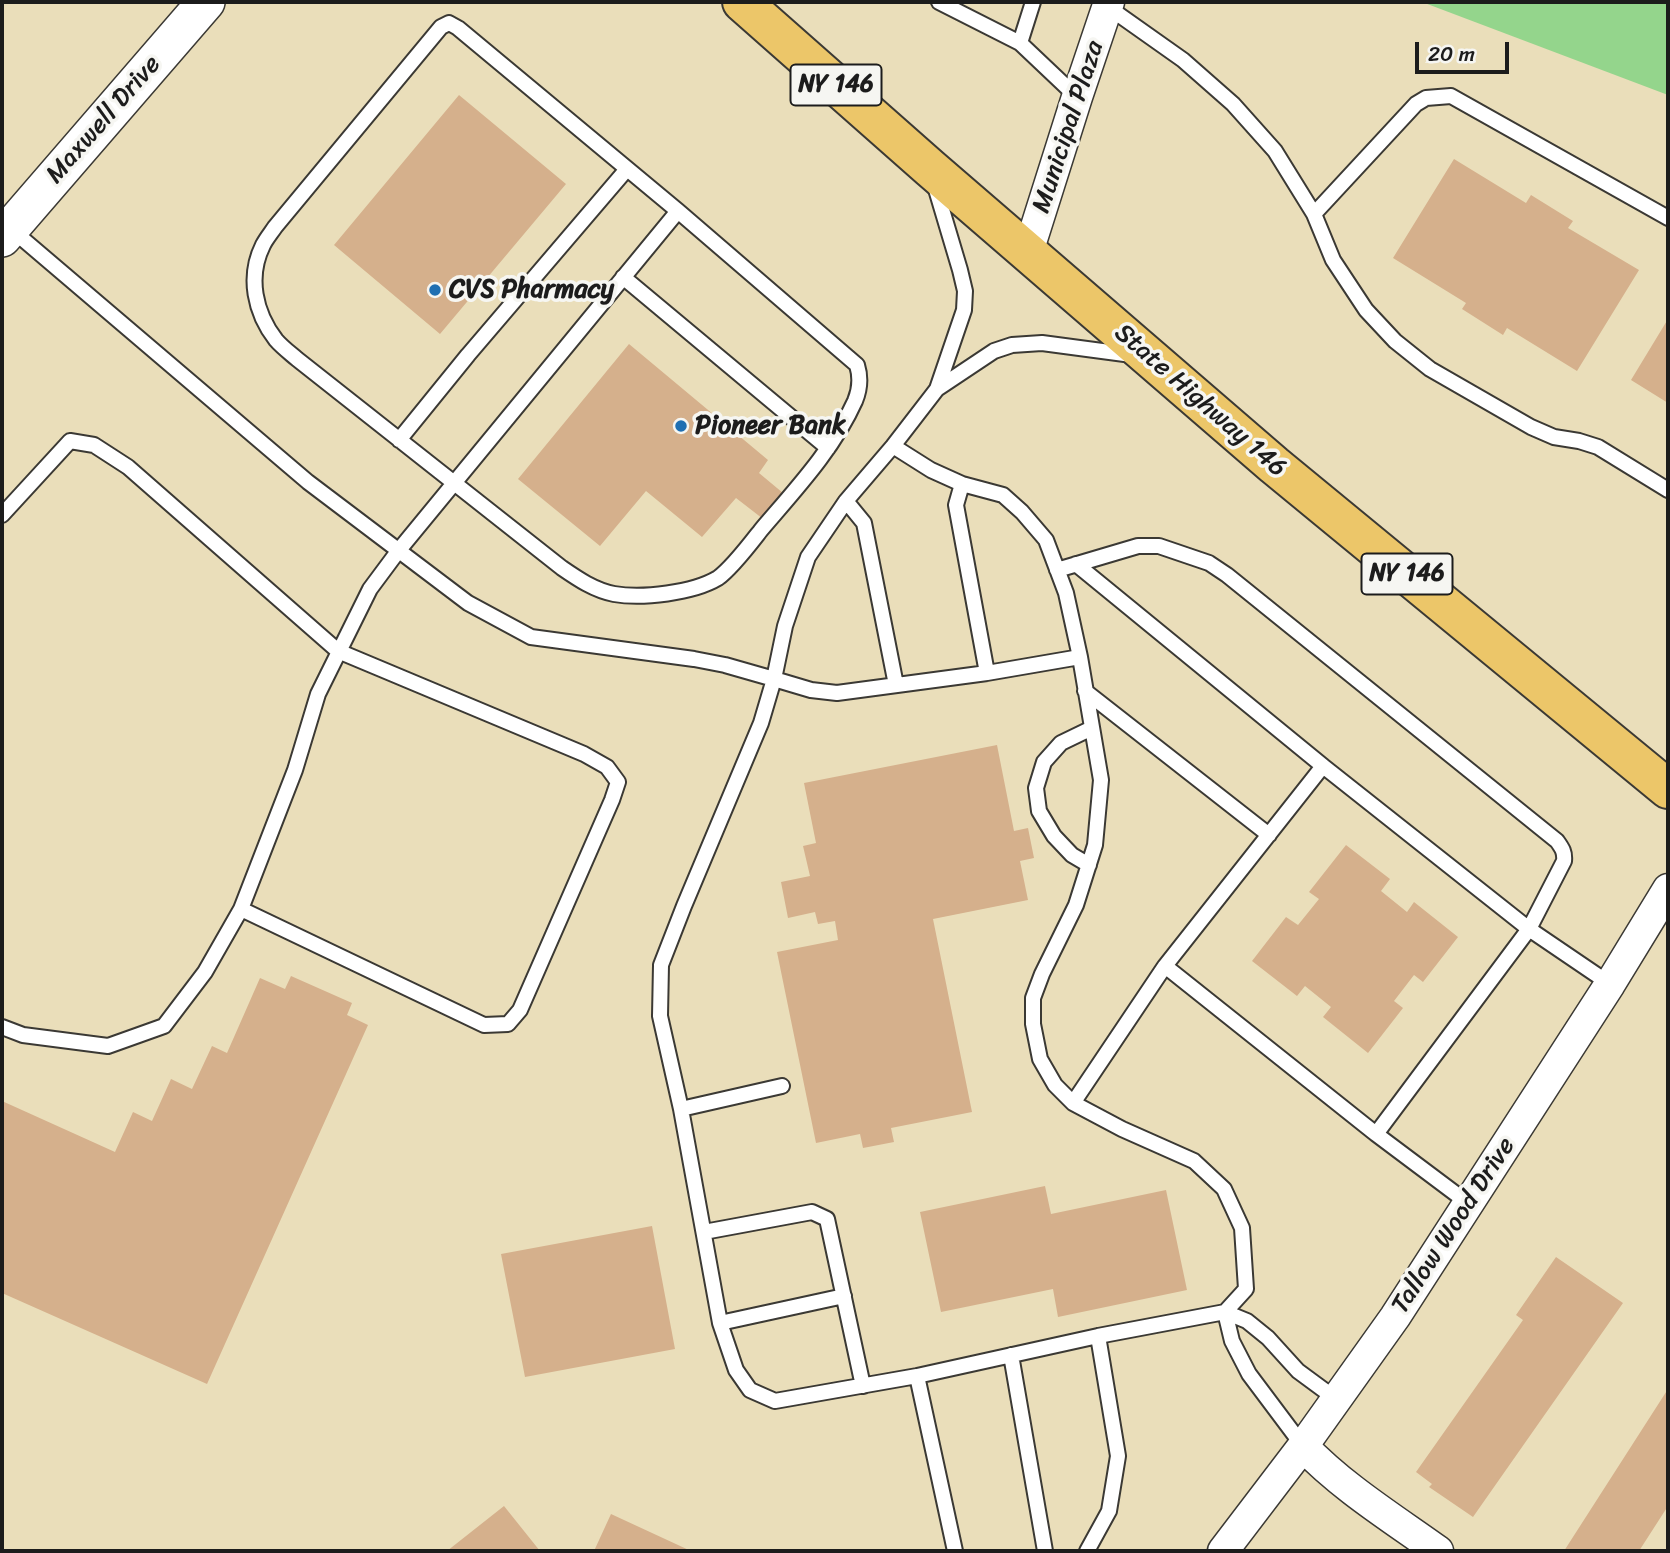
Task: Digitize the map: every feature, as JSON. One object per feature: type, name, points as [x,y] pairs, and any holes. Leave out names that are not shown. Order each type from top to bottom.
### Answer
[{"type":"main road","name":"State Highway 146","points":[[742,2],[1285,474],[1668,789]]},
{"type":"street","name":"Maxwell Drive","points":[[4,229],[206,2]]},
{"type":"street","name":"Municipal Plaza","points":[[1028,253],[1109,5]]},
{"type":"street","name":"Tallow Wood Drive","points":[[1223,1551],[1303,1446],[1395,1317],[1610,985],[1668,889]]},
{"type":"street","points":[[1303,1446],[1344,1484],[1438,1551]]},
{"type":"lane","points":[[939,2],[1020,43],[1077,97]]},
{"type":"lane","points":[[1020,43],[1033,2]]},
{"type":"lane","points":[[1109,5],[1183,60],[1233,104],[1275,151],[1314,214],[1333,260],[1366,310],[1395,341],[1430,369],[1531,427],[1554,437],[1598,447],[1668,490]]},
{"type":"lane","points":[[449,23],[627,169],[856,365],[860,376],[855,400],[828,449],[739,557],[718,577],[684,591],[637,596],[612,594],[587,584],[562,568],[399,440],[277,341],[262,318],[254,292],[255,269],[262,246],[275,227],[441,27],[449,23]]},
{"type":"lane","points":[[1314,214],[1416,104],[1426,98],[1451,96],[1668,218]]},
{"type":"lane","points":[[930,168],[965,291],[964,310],[937,389]]},
{"type":"lane","points":[[399,440],[627,169]]},
{"type":"lane","points":[[2,1027],[23,1035],[108,1046],[164,1026],[205,972],[241,909],[295,770],[318,694],[370,589],[399,550],[678,211]]},
{"type":"lane","points":[[4,229],[308,482],[468,603],[531,637],[694,659],[725,665],[811,690],[837,694],[1080,657]]},
{"type":"lane","points":[[623,277],[828,449]]},
{"type":"lane","points":[[1149,357],[1042,343],[1012,345],[994,351],[937,389],[846,501],[808,557],[785,626],[761,723],[661,965],[660,1017],[681,1109],[720,1323],[736,1370],[751,1390],[775,1401],[917,1376],[1098,1336],[1226,1312],[1247,1321],[1268,1338],[1298,1371],[1336,1399]]},
{"type":"lane","points":[[2,515],[70,441],[94,445],[128,467],[338,651],[584,754],[607,766],[618,782],[520,1010],[508,1024],[484,1026],[241,909]]},
{"type":"lane","points":[[893,446],[931,470],[962,484],[1003,495],[1046,540],[1066,593],[1101,780],[1095,845],[1089,865],[1076,905],[1033,998],[1032,1024],[1040,1059],[1055,1085],[1073,1103],[1122,1129],[1195,1161],[1224,1189],[1242,1228],[1246,1289],[1226,1312]]},
{"type":"lane","points":[[962,484],[956,505],[988,673]]},
{"type":"lane","points":[[846,501],[864,523],[896,685]]},
{"type":"lane","points":[[1057,570],[1138,546],[1159,546],[1209,563],[1259,600],[1557,841],[1565,854],[1530,929],[1376,1134]]},
{"type":"lane","points":[[1076,564],[1323,766],[1530,929],[1610,985]]},
{"type":"lane","points":[[1085,691],[1269,835]]},
{"type":"lane","points":[[1089,865],[1072,855],[1054,835],[1039,811],[1035,789],[1044,762],[1061,743],[1092,727]]},
{"type":"lane","points":[[1073,1103],[1165,966],[1323,766]]},
{"type":"lane","points":[[1165,966],[1376,1134],[1468,1203]]},
{"type":"lane","points":[[681,1109],[782,1086]]},
{"type":"lane","points":[[704,1232],[812,1212],[827,1219],[863,1386]]},
{"type":"lane","points":[[720,1323],[844,1296]]},
{"type":"lane","points":[[1226,1312],[1232,1341],[1249,1374],[1303,1446]]},
{"type":"lane","points":[[1087,1551],[1109,1511],[1118,1456],[1098,1336]]},
{"type":"lane","points":[[1010,1355],[1045,1551]]},
{"type":"lane","points":[[917,1376],[955,1551]]},
{"type":"green space","points":[[1422,2],[1668,2],[1668,95]]},
{"type":"building","name":"CVS Pharmacy","points":[[459,95],[566,184],[440,334],[334,245]]},
{"type":"building","points":[[1454,159],[1526,203],[1531,195],[1573,221],[1568,228],[1639,270],[1577,371],[1507,328],[1503,335],[1462,309],[1466,303],[1393,258]]},
{"type":"building","points":[[1668,319],[1668,403],[1631,380]]},
{"type":"building","points":[[629,344],[768,460],[759,473],[789,498],[767,522],[736,498],[702,537],[646,491],[600,546],[518,479]]},
{"type":"building","points":[[997,745],[1014,831],[1028,828],[1034,858],[1020,861],[1028,900],[933,919],[972,1112],[891,1128],[894,1142],[863,1148],[860,1134],[816,1143],[777,952],[838,940],[835,921],[818,924],[815,912],[788,918],[781,882],[810,876],[803,846],[816,843],[804,783]]},
{"type":"building","points":[[1346,845],[1390,879],[1381,891],[1407,912],[1414,902],[1458,937],[1423,982],[1414,975],[1394,1001],[1403,1008],[1368,1053],[1323,1017],[1331,1007],[1305,986],[1297,996],[1252,961],[1286,917],[1298,925],[1319,899],[1309,892]]},
{"type":"building","points":[[291,976],[352,1003],[347,1015],[368,1025],[207,1384],[2,1293],[2,1101],[115,1152],[133,1112],[152,1121],[171,1079],[192,1089],[212,1046],[227,1053],[260,978],[285,989]]},
{"type":"building","points":[[1045,1186],[1051,1214],[1166,1190],[1187,1290],[1058,1317],[1053,1289],[941,1312],[920,1212]]},
{"type":"building","points":[[652,1226],[675,1349],[525,1377],[501,1254]]},
{"type":"building","points":[[1556,1257],[1623,1303],[1473,1517],[1429,1487],[1432,1484],[1416,1472],[1523,1320],[1516,1315]]},
{"type":"building","points":[[1668,1389],[1668,1506],[1639,1551],[1564,1551]]},
{"type":"building","points":[[504,1506],[540,1551],[447,1551]]},
{"type":"building","points":[[611,1514],[691,1551],[594,1551]]},
{"type":"place","name":"CVS Pharmacy","points":[[435,290]]},
{"type":"place","name":"Pioneer Bank","points":[[681,426]]}]
